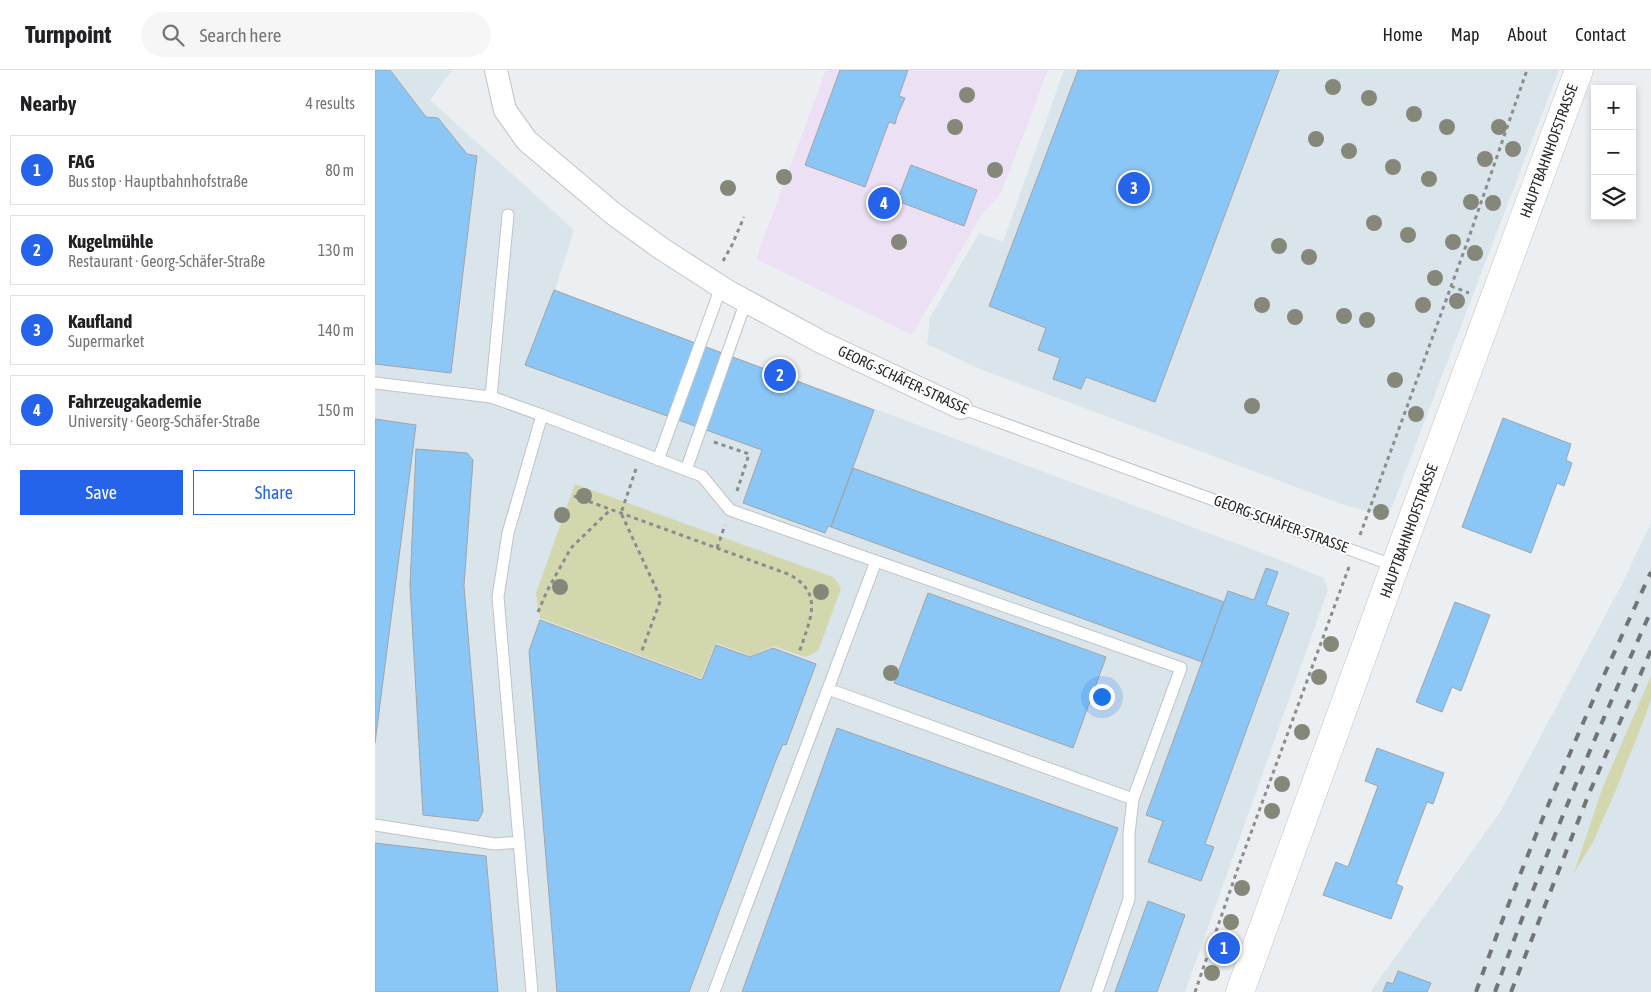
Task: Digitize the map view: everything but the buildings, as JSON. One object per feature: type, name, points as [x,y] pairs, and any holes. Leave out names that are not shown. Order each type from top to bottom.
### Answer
[{"type":"street","name":"GEORG-SCHÄFER-STRASSE","points":[[497,70],[505,110],[527,141],[615,215],[662,249],[746,301],[823,343],[961,408]]},
{"type":"street","name":"HAUPTBAHNHOFSTRASSE","points":[[1240,992],[1395,566],[1579,70]]},
{"type":"lane","points":[[491,397],[508,215]]},
{"type":"lane","points":[[658,460],[721,287]]},
{"type":"lane","points":[[686,470],[746,301]]},
{"type":"lane","points":[[375,383],[491,397],[542,415],[702,476],[730,510],[1181,668],[1133,799],[1129,834],[1129,899],[1097,992]]},
{"type":"lane","name":"GEORG-SCHÄFER-STRASSE","points":[[961,408],[1395,566]]},
{"type":"lane","points":[[532,992],[497,597],[508,533],[542,415]]},
{"type":"lane","points":[[714,992],[876,560]]},
{"type":"lane","points":[[828,689],[1133,799]]},
{"type":"lane","points":[[375,825],[495,844],[519,842]]},
{"type":"path","points":[[1195,992],[1238,868],[1467,243],[1527,70]]},
{"type":"path","points":[[706,439],[749,454],[717,548]]},
{"type":"path","points":[[641,653],[661,598],[621,513],[642,453]]},
{"type":"path","points":[[574,496],[800,580],[807,588],[813,609],[799,653]]},
{"type":"path","points":[[538,612],[547,591],[571,548],[611,509]]},
{"type":"shaded area","points":[[375,70],[452,70],[430,100],[574,230],[555,290],[1270,556],[1324,578],[1328,590],[1185,992],[375,992]]},
{"type":"shaded area","points":[[826,70],[1048,70],[1001,193],[982,214],[912,335],[756,259]]},
{"type":"shaded area","points":[[1064,70],[1559,70],[1388,517],[1344,505],[980,369],[927,344],[930,318],[979,233],[1003,242]]},
{"type":"shaded area","points":[[1651,523],[1651,992],[1370,992],[1499,814],[1621,586]]},
{"type":"green space","points":[[575,484],[833,577],[841,589],[818,651],[806,657],[773,646],[751,656],[716,643],[701,678],[540,618],[536,593]]},
{"type":"green space","points":[[1651,676],[1651,700],[1645,717],[1593,842],[1574,873],[1602,789]]},
{"type":"railway","points":[[1476,992],[1516,885],[1559,780],[1651,572]]},
{"type":"railway","points":[[1495,992],[1569,800],[1651,611]]},
{"type":"railway","points":[[1511,992],[1588,796],[1651,650]]},
{"type":"place","name":"Kaufland","points":[[1134,188]]},
{"type":"place","name":"Fahrzeugakademie","points":[[884,203]]},
{"type":"place","name":"Kugelmühle","points":[[780,375]]},
{"type":"place","name":"FAG","points":[[1224,948]]}]
